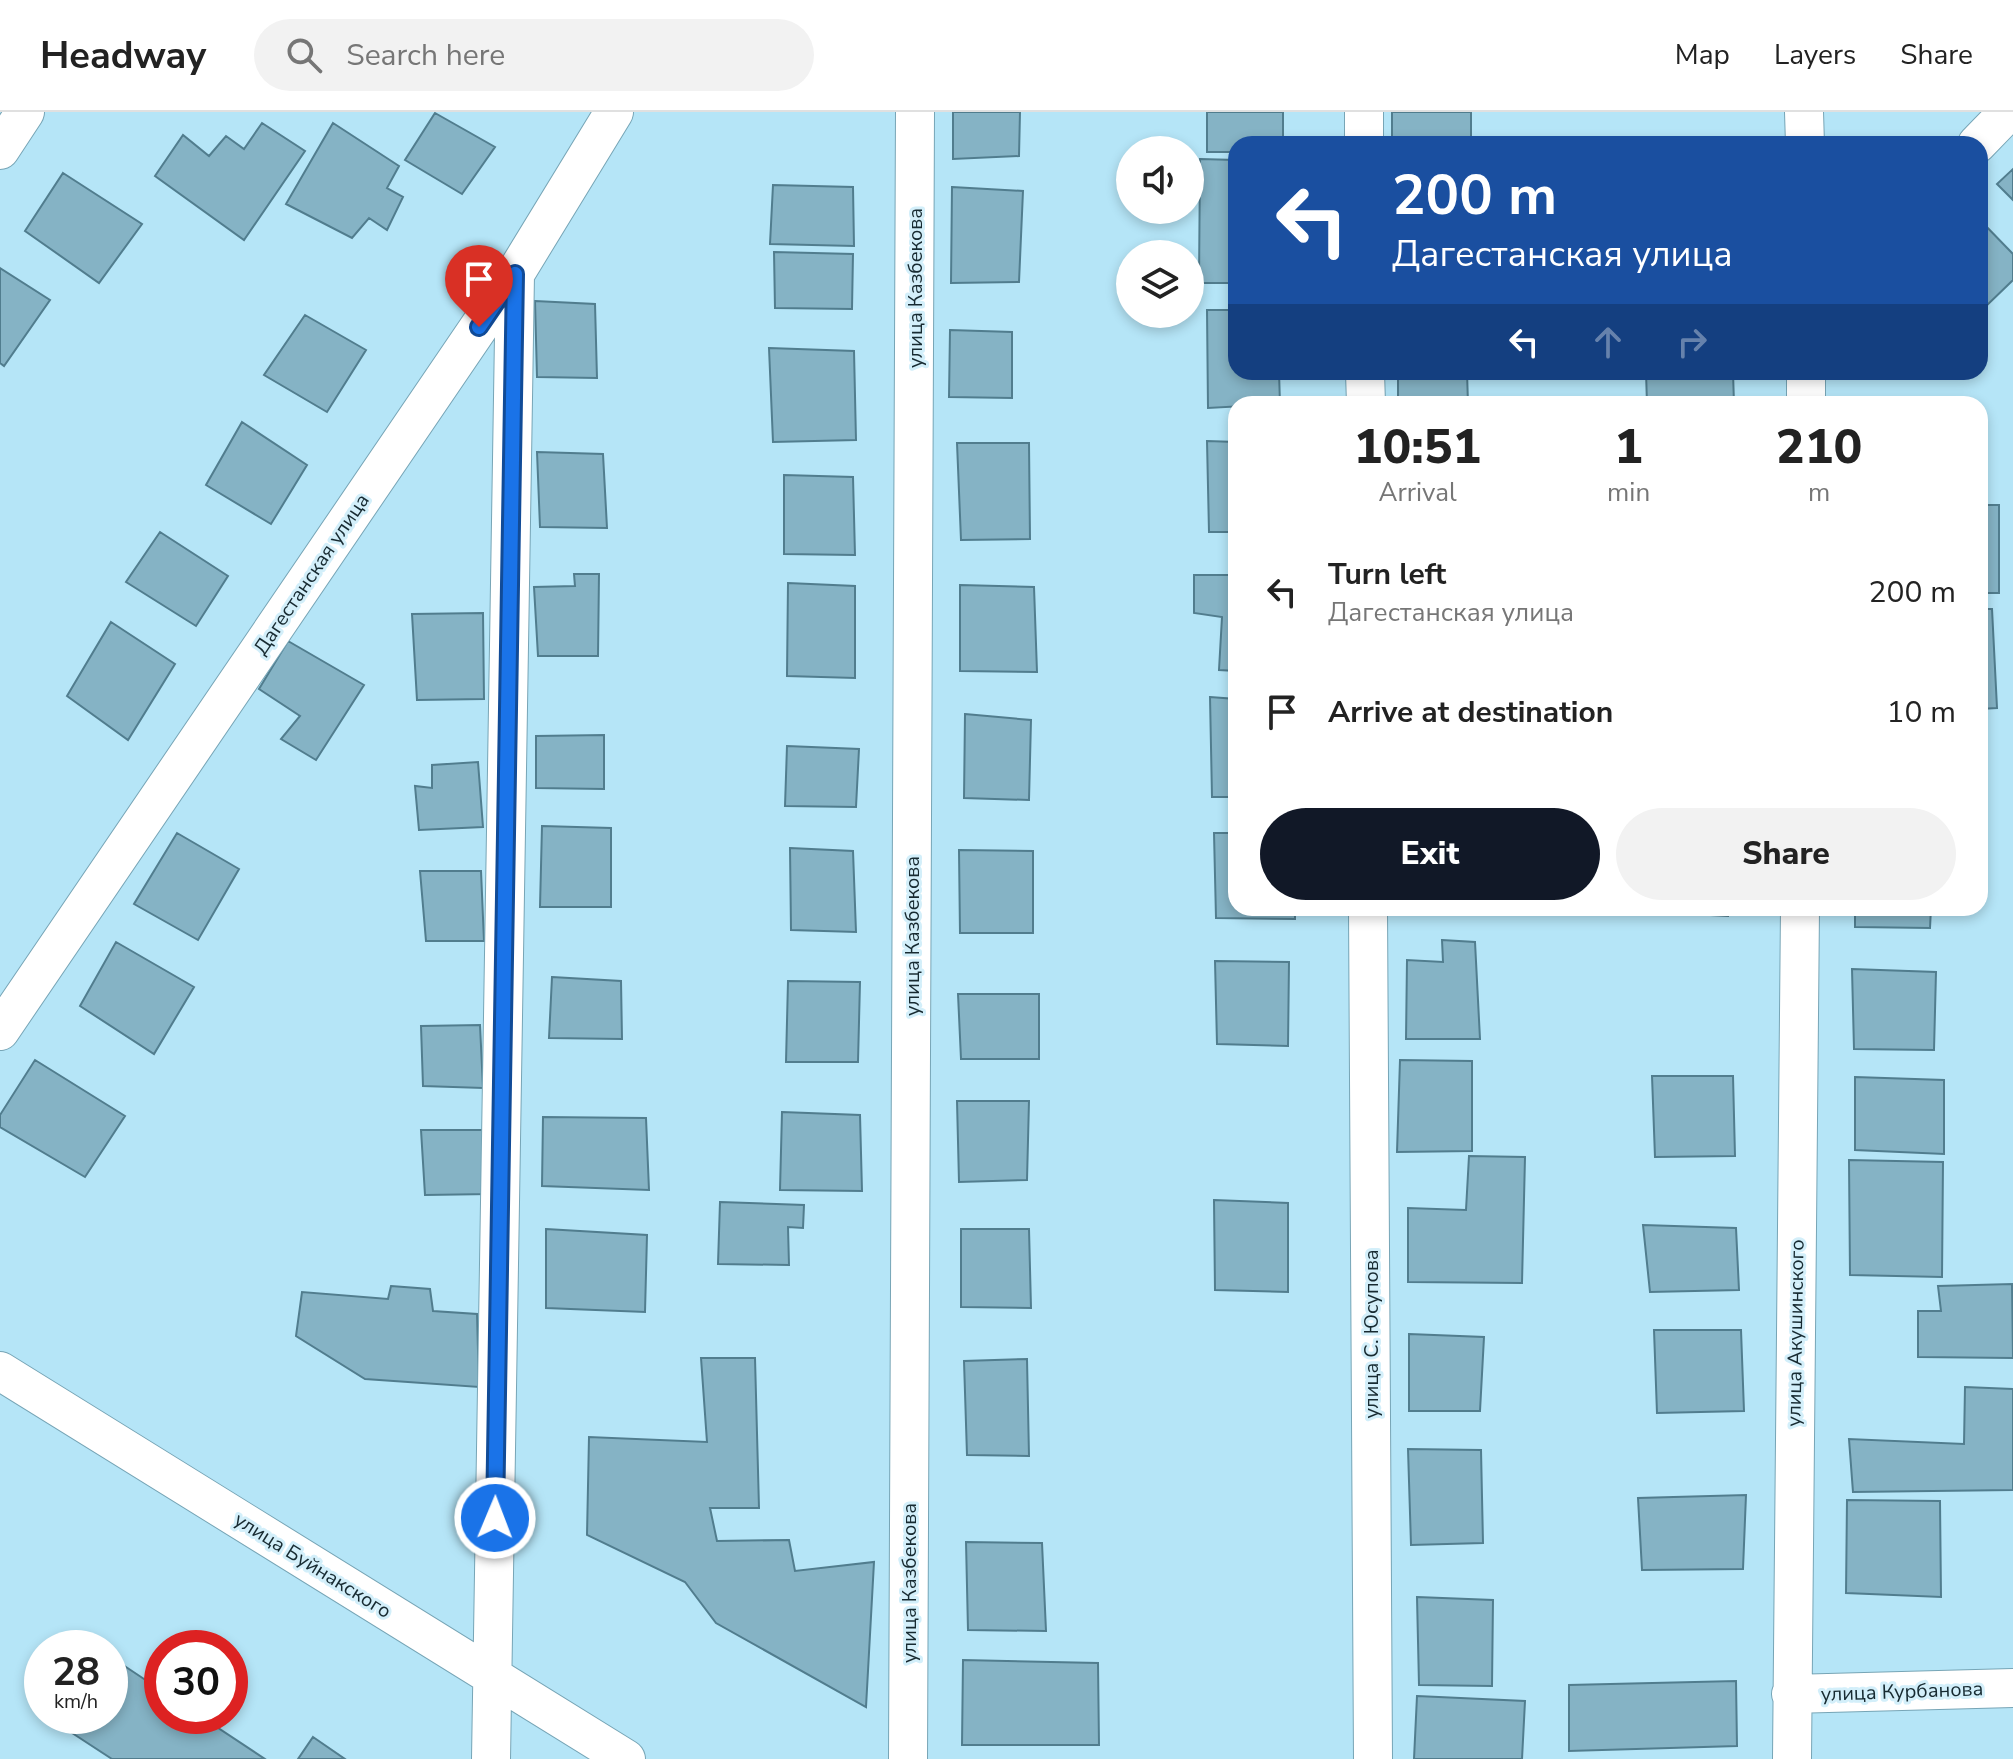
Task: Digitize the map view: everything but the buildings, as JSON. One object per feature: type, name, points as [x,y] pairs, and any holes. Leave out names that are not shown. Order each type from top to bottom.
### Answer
[{"type":"street","points":[[0,150],[25,112]]},
{"type":"street","name":"Дагестанская улица","points":[[0,1031],[515,274],[614,112]]},
{"type":"street","name":"улица Казбекова","points":[[908,1759],[915,112]]},
{"type":"street","points":[[1364,112],[1364,136]]},
{"type":"street","points":[[1804,112],[1805,136]]},
{"type":"street","points":[[1985,136],[2008,112]]},
{"type":"street","points":[[491,1759],[515,274]]},
{"type":"street","name":"улица С. Юсупова","points":[[1368,916],[1373,1759]]},
{"type":"street","name":"улица Акушинского","points":[[1792,1759],[1800,916]]},
{"type":"street","name":"улица Буйнакского","points":[[0,1371],[626,1759]]},
{"type":"street","name":"улица Курбанова","points":[[1791,1694],[2013,1688]]},
{"type":"route","points":[[479,327],[515,274],[495,1518]]}]
